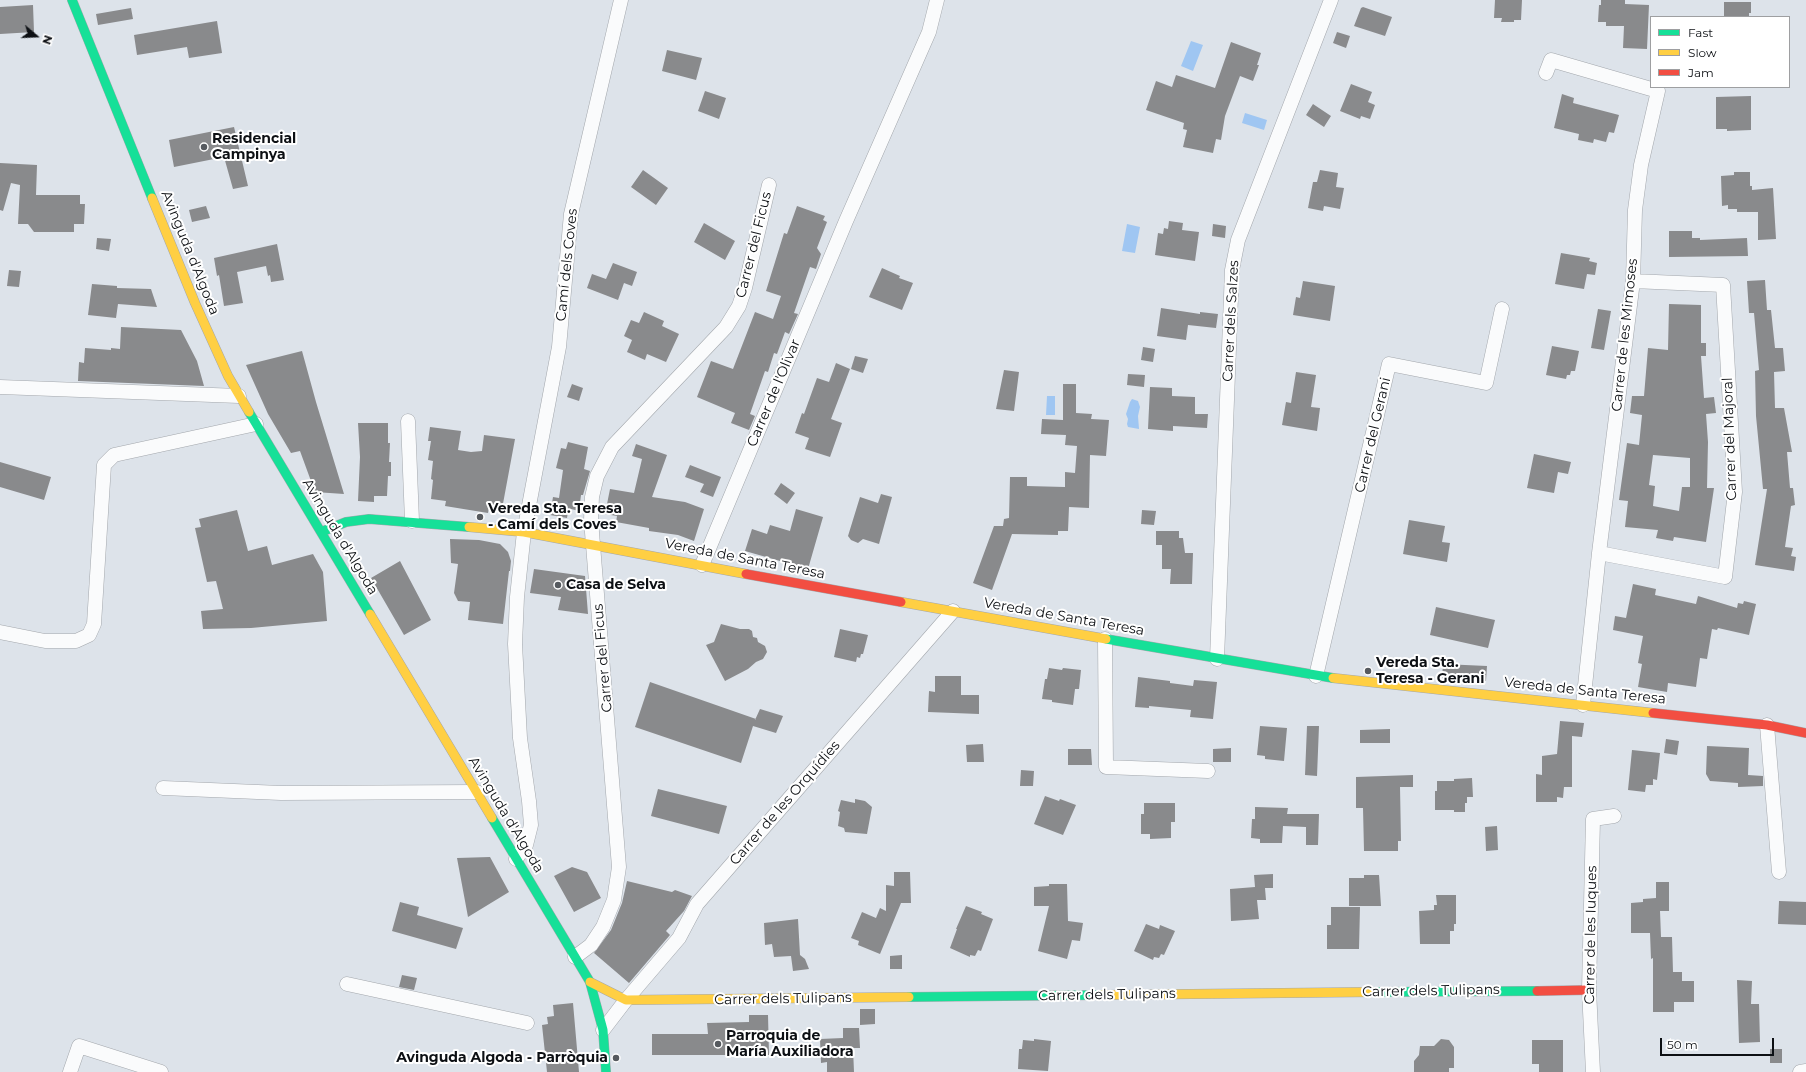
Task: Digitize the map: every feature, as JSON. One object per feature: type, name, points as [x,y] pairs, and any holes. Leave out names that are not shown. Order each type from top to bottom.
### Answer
[{"type":"street","name":"Avinguda d'Algoda","points":[[72,0],[195,303],[228,376],[590,982],[603,1030],[606,1072]]},
{"type":"street","name":"Camí dels Coves","points":[[516,859],[526,845],[531,825],[520,738],[515,644],[517,597],[524,532],[559,347],[571,214],[621,0]]},
{"type":"street","name":"Carrer de l'Olivar","points":[[702,565],[846,221],[929,32],[937,0]]},
{"type":"street","name":"Carrer dels Salzes","points":[[1216,658],[1233,262],[1238,240],[1331,0]]},
{"type":"street","name":"Carrer de les Mimoses","points":[[1546,73],[1551,60],[1658,91],[1640,165],[1635,210],[1633,281],[1599,553],[1583,705]]},
{"type":"street","name":"Carrer del Ficus","points":[[575,957],[591,945],[603,927],[614,900],[619,867],[591,520],[592,497],[597,476],[612,447],[726,327],[738,306],[745,288],[769,185]]},
{"type":"street","name":"Carrer del Majoral","points":[[1599,553],[1725,577],[1735,492],[1722,285],[1633,281]]},
{"type":"street","name":"Carrer del Gerani","points":[[1316,676],[1389,364],[1486,383],[1502,308]]},
{"type":"street","points":[[0,387],[239,396]]},
{"type":"street","points":[[408,420],[412,521]]},
{"type":"street","points":[[0,632],[46,641],[76,642],[89,635],[94,624],[104,465],[114,455],[256,424]]},
{"type":"street","name":"Vereda de Santa Teresa","points":[[321,532],[346,522],[369,519],[412,521],[524,532],[1316,676],[1767,725],[1806,733]]},
{"type":"street","name":"Carrer de les Orquídies","points":[[626,1000],[679,938],[698,904],[953,611]]},
{"type":"street","points":[[1105,638],[1106,767],[1208,771]]},
{"type":"street","points":[[1767,725],[1779,872]]},
{"type":"street","points":[[163,788],[282,793],[477,792]]},
{"type":"street","name":"Carrer de les Iuques","points":[[1593,1072],[1589,990],[1593,819],[1614,816]]},
{"type":"street","name":"Carrer dels Tulipans","points":[[590,982],[626,1000],[1589,990]]},
{"type":"street","points":[[347,984],[527,1023]]},
{"type":"street","points":[[603,1030],[626,1000]]},
{"type":"street","points":[[70,1072],[79,1046],[161,1072]]},
{"type":"street","points":[[1800,1072],[1806,1071]]},
{"type":"water","points":[[1191,41],[1203,45],[1193,71],[1181,66]]},
{"type":"water","points":[[1245,113],[1267,120],[1264,130],[1242,123]]},
{"type":"water","points":[[1127,224],[1140,227],[1135,253],[1122,251]]},
{"type":"water","points":[[1047,396],[1055,396],[1055,415],[1046,415]]},
{"type":"water","points":[[1132,399],[1138,401],[1140,407],[1138,416],[1139,429],[1128,427],[1127,424],[1128,419],[1126,414]]},
{"type":"building","points":[[1495,0],[1522,0],[1521,20],[1514,20],[1514,22],[1501,22],[1502,18],[1494,18]]},
{"type":"building","points":[[1601,0],[1625,0],[1625,4],[1649,5],[1647,49],[1623,48],[1624,26],[1606,26],[1606,22],[1598,22],[1599,5],[1601,5]]},
{"type":"building","points":[[1724,2],[1751,2],[1751,13],[1749,13],[1749,16],[1724,16]]},
{"type":"building","points":[[33,5],[34,32],[0,34],[0,7]]},
{"type":"building","points":[[1363,7],[1392,17],[1385,36],[1354,26],[1361,8]]},
{"type":"building","points":[[131,8],[133,19],[98,25],[96,14]]},
{"type":"building","points":[[217,21],[222,53],[189,58],[187,47],[137,55],[134,35]]},
{"type":"building","points":[[1337,32],[1350,36],[1346,48],[1333,43]]},
{"type":"building","points":[[1231,42],[1261,53],[1257,65],[1259,65],[1253,81],[1240,76],[1225,116],[1221,140],[1216,139],[1213,153],[1183,147],[1187,130],[1183,129],[1184,123],[1146,110],[1156,81],[1172,87],[1176,75],[1215,88]]},
{"type":"building","points":[[667,50],[702,58],[696,80],[662,71]]},
{"type":"building","points":[[1351,84],[1372,92],[1368,102],[1375,105],[1370,119],[1361,116],[1360,119],[1340,111]]},
{"type":"building","points":[[705,91],[726,98],[719,119],[698,111]]},
{"type":"building","points":[[1562,94],[1574,98],[1573,103],[1619,115],[1614,133],[1609,132],[1606,142],[1594,139],[1593,143],[1578,140],[1579,134],[1554,128]]},
{"type":"building","points":[[1751,96],[1751,130],[1727,131],[1727,129],[1716,129],[1716,97]]},
{"type":"building","points":[[1313,104],[1331,116],[1324,127],[1306,115]]},
{"type":"building","name":"Residencial Campinya","points":[[234,127],[248,186],[233,189],[224,157],[174,167],[169,140]]},
{"type":"building","points":[[0,163],[37,165],[36,195],[80,195],[80,204],[85,204],[84,224],[74,224],[74,232],[34,232],[28,224],[18,224],[20,185],[11,183],[3,211],[0,210]]},
{"type":"building","points":[[643,170],[668,188],[656,205],[631,187]]},
{"type":"building","points":[[1320,170],[1338,173],[1336,187],[1344,188],[1340,209],[1324,206],[1323,211],[1308,208],[1313,182],[1317,182]]},
{"type":"building","points":[[1734,172],[1750,172],[1750,186],[1752,186],[1752,190],[1773,188],[1776,239],[1758,240],[1758,212],[1737,212],[1737,209],[1728,209],[1728,205],[1722,206],[1721,176],[1734,175]]},
{"type":"building","points":[[206,206],[210,218],[192,222],[189,210]]},
{"type":"building","points":[[797,206],[825,216],[823,220],[827,222],[817,248],[821,254],[816,269],[810,267],[794,313],[798,314],[789,334],[785,332],[777,354],[774,353],[768,372],[765,371],[750,414],[755,416],[749,430],[731,423],[735,413],[697,397],[711,361],[733,369],[755,312],[773,319],[781,296],[766,291],[784,233],[787,234]]},
{"type":"building","points":[[1169,221],[1183,223],[1182,230],[1199,232],[1195,261],[1155,255],[1158,233],[1163,234],[1164,228],[1168,229]]},
{"type":"building","points":[[704,223],[735,241],[725,260],[694,242]]},
{"type":"building","points":[[1213,224],[1226,226],[1225,238],[1212,236]]},
{"type":"building","points":[[1669,231],[1692,231],[1692,238],[1700,238],[1700,240],[1747,238],[1748,256],[1669,257]]},
{"type":"building","points":[[97,238],[111,239],[109,251],[96,249]]},
{"type":"building","points":[[277,244],[284,280],[271,282],[266,266],[237,272],[243,303],[224,306],[219,275],[217,276],[214,258]]},
{"type":"building","points":[[1561,253],[1590,258],[1589,261],[1597,263],[1595,275],[1587,274],[1584,289],[1555,284]]},
{"type":"building","points":[[613,263],[637,272],[632,286],[624,283],[618,300],[587,288],[592,274],[606,279]]},
{"type":"building","points":[[882,268],[900,276],[899,278],[913,283],[902,310],[869,297]]},
{"type":"building","points":[[9,270],[21,271],[19,287],[7,286]]},
{"type":"building","points":[[1765,280],[1767,310],[1771,310],[1775,348],[1783,348],[1785,371],[1774,372],[1775,408],[1784,408],[1792,452],[1787,452],[1790,488],[1793,488],[1795,505],[1791,506],[1785,547],[1793,548],[1791,556],[1796,557],[1794,571],[1755,565],[1767,489],[1763,489],[1756,416],[1755,371],[1759,370],[1754,313],[1749,313],[1747,281]]},
{"type":"building","points":[[1303,281],[1335,286],[1330,321],[1293,315],[1296,297],[1300,298]]},
{"type":"building","points":[[92,284],[117,286],[117,288],[151,289],[157,307],[118,304],[116,318],[88,315]]},
{"type":"building","points":[[1669,304],[1701,305],[1701,343],[1706,343],[1706,356],[1701,356],[1704,398],[1714,397],[1716,413],[1706,414],[1708,442],[1707,488],[1714,488],[1706,542],[1674,537],[1673,541],[1656,538],[1658,530],[1625,527],[1628,501],[1619,500],[1627,443],[1639,445],[1642,415],[1630,413],[1632,396],[1644,396],[1648,348],[1668,350]],"holes":[[[1653,455],[1690,458],[1690,487],[1682,487],[1679,511],[1653,506],[1655,486],[1649,485]]]},
{"type":"building","points":[[1161,308],[1200,314],[1200,312],[1218,314],[1216,328],[1188,325],[1186,340],[1157,336]]},
{"type":"building","points":[[1598,309],[1611,311],[1604,350],[1591,348]]},
{"type":"building","points":[[644,312],[664,321],[662,326],[679,334],[666,362],[647,354],[645,360],[627,352],[632,340],[624,336],[631,320],[639,323]]},
{"type":"building","points":[[121,327],[181,330],[197,361],[204,386],[78,381],[79,362],[84,363],[85,348],[111,350],[111,348],[120,349]]},
{"type":"building","points":[[1552,346],[1579,351],[1575,371],[1571,371],[1570,375],[1567,375],[1566,379],[1546,375]]},
{"type":"building","points":[[1143,347],[1155,349],[1153,362],[1141,360]]},
{"type":"building","points":[[302,351],[344,494],[315,492],[300,451],[291,453],[268,414],[246,365]]},
{"type":"building","points":[[855,356],[868,359],[863,373],[851,369]]},
{"type":"building","points":[[836,363],[850,369],[831,419],[842,423],[830,457],[805,449],[809,438],[795,433],[802,413],[804,414],[817,378],[829,382]]},
{"type":"building","points":[[1004,370],[1019,372],[1014,411],[996,409]]},
{"type":"building","points":[[1296,372],[1316,375],[1311,407],[1320,408],[1317,431],[1282,425],[1286,402],[1291,403]]},
{"type":"building","points":[[1128,374],[1145,375],[1144,387],[1127,385]]},
{"type":"building","points":[[572,384],[583,388],[579,401],[567,397]]},
{"type":"building","points":[[1063,384],[1076,384],[1076,413],[1092,414],[1091,419],[1109,420],[1106,456],[1090,455],[1089,508],[1069,507],[1068,531],[1058,531],[1058,535],[1012,534],[992,590],[973,583],[994,526],[1003,526],[1004,519],[1009,518],[1010,477],[1027,477],[1027,486],[1065,487],[1065,472],[1075,473],[1077,446],[1065,445],[1066,435],[1041,434],[1042,419],[1063,420]]},
{"type":"building","points":[[1150,387],[1172,388],[1172,396],[1195,397],[1195,414],[1208,414],[1207,428],[1173,426],[1173,431],[1148,429]]},
{"type":"building","points":[[358,423],[388,423],[388,443],[390,443],[389,462],[391,462],[391,476],[388,476],[387,496],[374,496],[374,502],[358,501],[360,457]]},
{"type":"building","points":[[430,427],[461,431],[458,450],[471,452],[482,451],[484,435],[515,439],[502,509],[489,507],[488,513],[445,506],[446,501],[431,499],[433,461],[428,460],[431,441],[428,441]]},
{"type":"building","points":[[568,442],[588,447],[584,469],[590,471],[583,495],[581,495],[579,511],[571,509],[571,511],[568,511],[567,518],[550,515],[553,497],[559,498],[563,470],[556,468],[561,448],[566,449]]},
{"type":"building","points":[[636,444],[667,455],[652,497],[685,502],[704,509],[694,541],[678,535],[649,531],[649,528],[616,522],[617,516],[605,514],[610,489],[634,493],[642,459],[632,456]]},
{"type":"building","points":[[1534,454],[1571,462],[1568,474],[1558,472],[1554,493],[1527,488]]},
{"type":"building","points":[[0,462],[51,477],[44,500],[0,487]]},
{"type":"building","points":[[690,465],[721,477],[713,497],[700,492],[704,484],[685,477]]},
{"type":"building","points":[[781,483],[795,493],[787,504],[774,494]]},
{"type":"building","points":[[881,494],[892,497],[879,544],[863,539],[858,543],[851,540],[848,536],[860,497],[878,503]]},
{"type":"building","points":[[796,509],[823,517],[808,569],[745,551],[752,529],[767,534],[770,525],[790,531]]},
{"type":"building","points":[[237,510],[248,551],[267,546],[272,565],[313,554],[323,572],[327,621],[251,628],[203,629],[201,611],[223,609],[216,581],[207,582],[195,528],[201,527],[199,519]]},
{"type":"building","points":[[1142,510],[1156,511],[1154,525],[1141,524]]},
{"type":"building","points":[[1409,520],[1445,526],[1442,542],[1450,543],[1447,562],[1403,554]]},
{"type":"building","points":[[1156,531],[1179,531],[1179,538],[1183,538],[1185,553],[1193,553],[1192,584],[1170,584],[1171,569],[1162,569],[1162,545],[1156,545]]},
{"type":"building","points":[[450,539],[479,540],[500,544],[508,552],[511,561],[503,624],[468,620],[470,602],[458,601],[454,593],[458,564],[451,563]]},
{"type":"building","points":[[400,561],[431,620],[404,635],[371,578]]},
{"type":"building","name":"Casa de Selva","points":[[534,569],[585,576],[588,614],[558,610],[561,597],[530,593]]},
{"type":"building","points":[[1633,584],[1656,589],[1655,595],[1696,604],[1698,596],[1737,608],[1738,603],[1743,604],[1744,601],[1756,604],[1749,635],[1718,628],[1717,630],[1712,629],[1707,659],[1700,658],[1696,687],[1668,683],[1667,692],[1638,687],[1642,664],[1638,663],[1643,636],[1613,630],[1615,616],[1626,618]]},
{"type":"building","points":[[1436,607],[1495,620],[1488,648],[1430,635]]},
{"type":"building","points":[[721,624],[740,629],[749,629],[752,631],[753,637],[757,638],[758,642],[765,646],[767,652],[763,659],[725,681],[706,645],[714,642]]},
{"type":"building","points":[[840,629],[868,635],[863,654],[861,654],[860,658],[857,657],[856,662],[834,657]]},
{"type":"building","points":[[1443,664],[1487,666],[1486,681],[1442,678]]},
{"type":"building","points":[[1049,668],[1081,670],[1079,689],[1075,689],[1073,705],[1042,699],[1045,679],[1047,679]]},
{"type":"building","points":[[935,676],[961,676],[961,695],[979,695],[979,714],[928,712],[929,691],[935,692]]},
{"type":"building","points":[[1138,677],[1170,681],[1170,683],[1193,686],[1194,680],[1217,682],[1213,719],[1190,717],[1191,710],[1149,706],[1149,708],[1135,707]]},
{"type":"building","points":[[650,682],[756,719],[760,709],[783,716],[776,733],[753,726],[741,763],[635,727]]},
{"type":"building","points":[[1560,721],[1584,723],[1582,737],[1572,736],[1572,787],[1564,787],[1563,798],[1557,797],[1557,802],[1536,802],[1536,774],[1542,775],[1542,756],[1557,754]]},
{"type":"building","points":[[1260,726],[1287,728],[1284,761],[1265,759],[1265,756],[1257,755]]},
{"type":"building","points":[[1307,726],[1319,726],[1317,776],[1305,775]]},
{"type":"building","points":[[1390,729],[1390,743],[1360,743],[1360,730]]},
{"type":"building","points":[[1666,739],[1679,741],[1677,755],[1664,753]]},
{"type":"building","points":[[983,744],[984,762],[967,762],[966,745]]},
{"type":"building","points":[[1707,746],[1749,748],[1748,775],[1763,776],[1763,786],[1738,787],[1738,783],[1710,781],[1706,774]]},
{"type":"building","points":[[1231,748],[1231,762],[1213,762],[1213,749]]},
{"type":"building","points":[[1068,749],[1091,749],[1092,765],[1068,765]]},
{"type":"building","points":[[1632,750],[1660,753],[1657,780],[1653,779],[1653,785],[1646,785],[1645,792],[1628,790]]},
{"type":"building","points":[[1021,770],[1034,771],[1033,786],[1020,786]]},
{"type":"building","points":[[1413,775],[1413,787],[1400,787],[1401,841],[1398,841],[1398,851],[1364,851],[1363,808],[1356,808],[1356,777]]},
{"type":"building","points":[[1472,778],[1473,797],[1467,797],[1465,812],[1454,812],[1454,810],[1435,810],[1435,791],[1437,791],[1437,781],[1454,781],[1454,779]]},
{"type":"building","points":[[658,789],[727,806],[719,834],[651,816]]},
{"type":"building","points":[[1045,796],[1059,801],[1060,799],[1076,805],[1063,835],[1034,824]]},
{"type":"building","points":[[855,799],[865,801],[872,807],[867,834],[845,832],[844,828],[838,826],[840,812],[838,811],[841,800],[855,803]]},
{"type":"building","points":[[1144,803],[1175,803],[1175,822],[1171,822],[1171,838],[1150,839],[1150,834],[1141,834],[1141,814],[1144,814]]},
{"type":"building","points":[[1255,807],[1288,808],[1287,814],[1319,814],[1318,845],[1306,845],[1306,827],[1283,826],[1282,843],[1260,843],[1260,839],[1251,838],[1252,819],[1255,819]]},
{"type":"building","points":[[1497,826],[1498,850],[1486,851],[1485,827]]},
{"type":"building","points":[[490,857],[509,892],[468,917],[457,858]]},
{"type":"building","points":[[572,867],[587,872],[601,898],[574,912],[554,876]]},
{"type":"building","points":[[894,872],[910,872],[911,903],[901,903],[880,954],[858,945],[859,941],[851,938],[862,912],[876,918],[880,908],[886,911],[886,885],[894,886]]},
{"type":"building","points":[[1273,874],[1273,888],[1265,888],[1266,900],[1257,900],[1259,919],[1231,921],[1230,889],[1255,887],[1254,875]]},
{"type":"building","points":[[1364,875],[1379,875],[1381,906],[1349,906],[1349,878],[1364,878]]},
{"type":"building","points":[[627,881],[672,892],[675,890],[692,896],[684,911],[666,931],[670,935],[629,983],[594,953],[611,930],[622,903]]},
{"type":"building","points":[[1656,882],[1669,882],[1669,911],[1660,911],[1661,937],[1672,937],[1673,972],[1682,972],[1682,981],[1694,981],[1694,1002],[1674,1002],[1674,1012],[1653,1012],[1653,958],[1651,959],[1650,933],[1631,933],[1631,903],[1643,902],[1643,899],[1656,898]]},
{"type":"building","points":[[1049,884],[1067,884],[1068,921],[1083,923],[1080,941],[1072,940],[1067,959],[1038,951],[1049,906],[1034,906],[1034,887],[1049,886]]},
{"type":"building","points":[[1436,895],[1456,895],[1456,924],[1454,924],[1454,931],[1450,931],[1450,944],[1420,944],[1419,911],[1434,910],[1434,905],[1437,905]]},
{"type":"building","points":[[1779,901],[1806,902],[1806,925],[1778,924]]},
{"type":"building","points":[[400,902],[419,907],[417,915],[463,928],[456,949],[392,931]]},
{"type":"building","points":[[966,906],[982,912],[981,914],[993,919],[981,951],[978,950],[975,956],[970,955],[970,957],[950,948]]},
{"type":"building","points":[[1331,907],[1360,907],[1359,949],[1327,949],[1327,925],[1331,925]]},
{"type":"building","points":[[798,919],[800,955],[805,959],[809,969],[793,971],[791,956],[774,957],[772,944],[765,945],[764,923]]},
{"type":"building","points":[[1146,924],[1159,929],[1160,925],[1175,931],[1164,955],[1161,954],[1159,958],[1154,957],[1153,960],[1134,951]]},
{"type":"building","points":[[902,955],[902,969],[890,969],[890,956]]},
{"type":"building","points":[[402,975],[417,978],[414,990],[399,987]]},
{"type":"building","points":[[1737,980],[1752,981],[1751,1004],[1759,1004],[1760,1042],[1739,1043]]},
{"type":"building","points":[[573,1003],[579,1072],[547,1072],[542,1025],[548,1024],[547,1017],[554,1016],[553,1005]]},
{"type":"building","points":[[860,1009],[875,1009],[875,1024],[860,1025]]},
{"type":"building","points":[[749,1015],[768,1015],[769,1055],[652,1055],[652,1034],[708,1034],[707,1023],[749,1022]]},
{"type":"building","points":[[843,1028],[859,1028],[860,1048],[853,1048],[854,1072],[827,1072],[827,1062],[821,1063],[820,1039],[843,1038]]},
{"type":"building","points":[[1034,1039],[1051,1041],[1048,1071],[1018,1069],[1019,1049],[1022,1049],[1023,1040],[1034,1041]]},
{"type":"building","points":[[1441,1039],[1449,1040],[1454,1047],[1454,1068],[1449,1068],[1449,1072],[1414,1072],[1414,1061],[1419,1055],[1420,1046],[1434,1046]]},
{"type":"building","points":[[1532,1040],[1563,1040],[1563,1072],[1539,1072],[1539,1064],[1532,1064]]},
{"type":"building","points":[[1770,1049],[1782,1049],[1782,1063],[1770,1063]]},
{"type":"traffic: fast","points":[[72,0],[152,198]]},
{"type":"traffic: fast","points":[[249,412],[370,614]]},
{"type":"traffic: fast","points":[[321,532],[346,522],[369,519],[469,527]]},
{"type":"traffic: fast","points":[[1106,639],[1333,678]]},
{"type":"traffic: fast","points":[[492,818],[590,982],[603,1030],[606,1072]]},
{"type":"traffic: fast","points":[[1374,992],[1537,991]]},
{"type":"traffic: fast","points":[[909,997],[1100,995]]},
{"type":"traffic: slow","points":[[152,198],[195,303],[228,376],[249,412]]},
{"type":"traffic: slow","points":[[469,527],[524,532],[746,574]]},
{"type":"traffic: slow","points":[[901,602],[1106,639]]},
{"type":"traffic: slow","points":[[370,614],[492,818]]},
{"type":"traffic: slow","points":[[1333,678],[1653,713]]},
{"type":"traffic: slow","points":[[590,982],[626,1000],[909,997]]},
{"type":"traffic: slow","points":[[1100,995],[1374,992]]},
{"type":"traffic: jam","points":[[746,574],[901,602]]},
{"type":"traffic: jam","points":[[1653,713],[1767,725],[1806,733]]},
{"type":"traffic: jam","points":[[1537,991],[1589,990]]},
{"type":"place","name":"Residencial Campinya","points":[[204,147]]},
{"type":"place","name":"Vereda Sta. Teresa - Camí dels Coves","points":[[480,517]]},
{"type":"place","name":"Casa de Selva","points":[[558,585]]},
{"type":"place","name":"Vereda Sta. Teresa - Gerani","points":[[1368,671]]},
{"type":"place","name":"Parroquia de María Auxiliadora","points":[[718,1044]]},
{"type":"place","name":"Avinguda Algoda - Parròquia","points":[[616,1058]]}]
